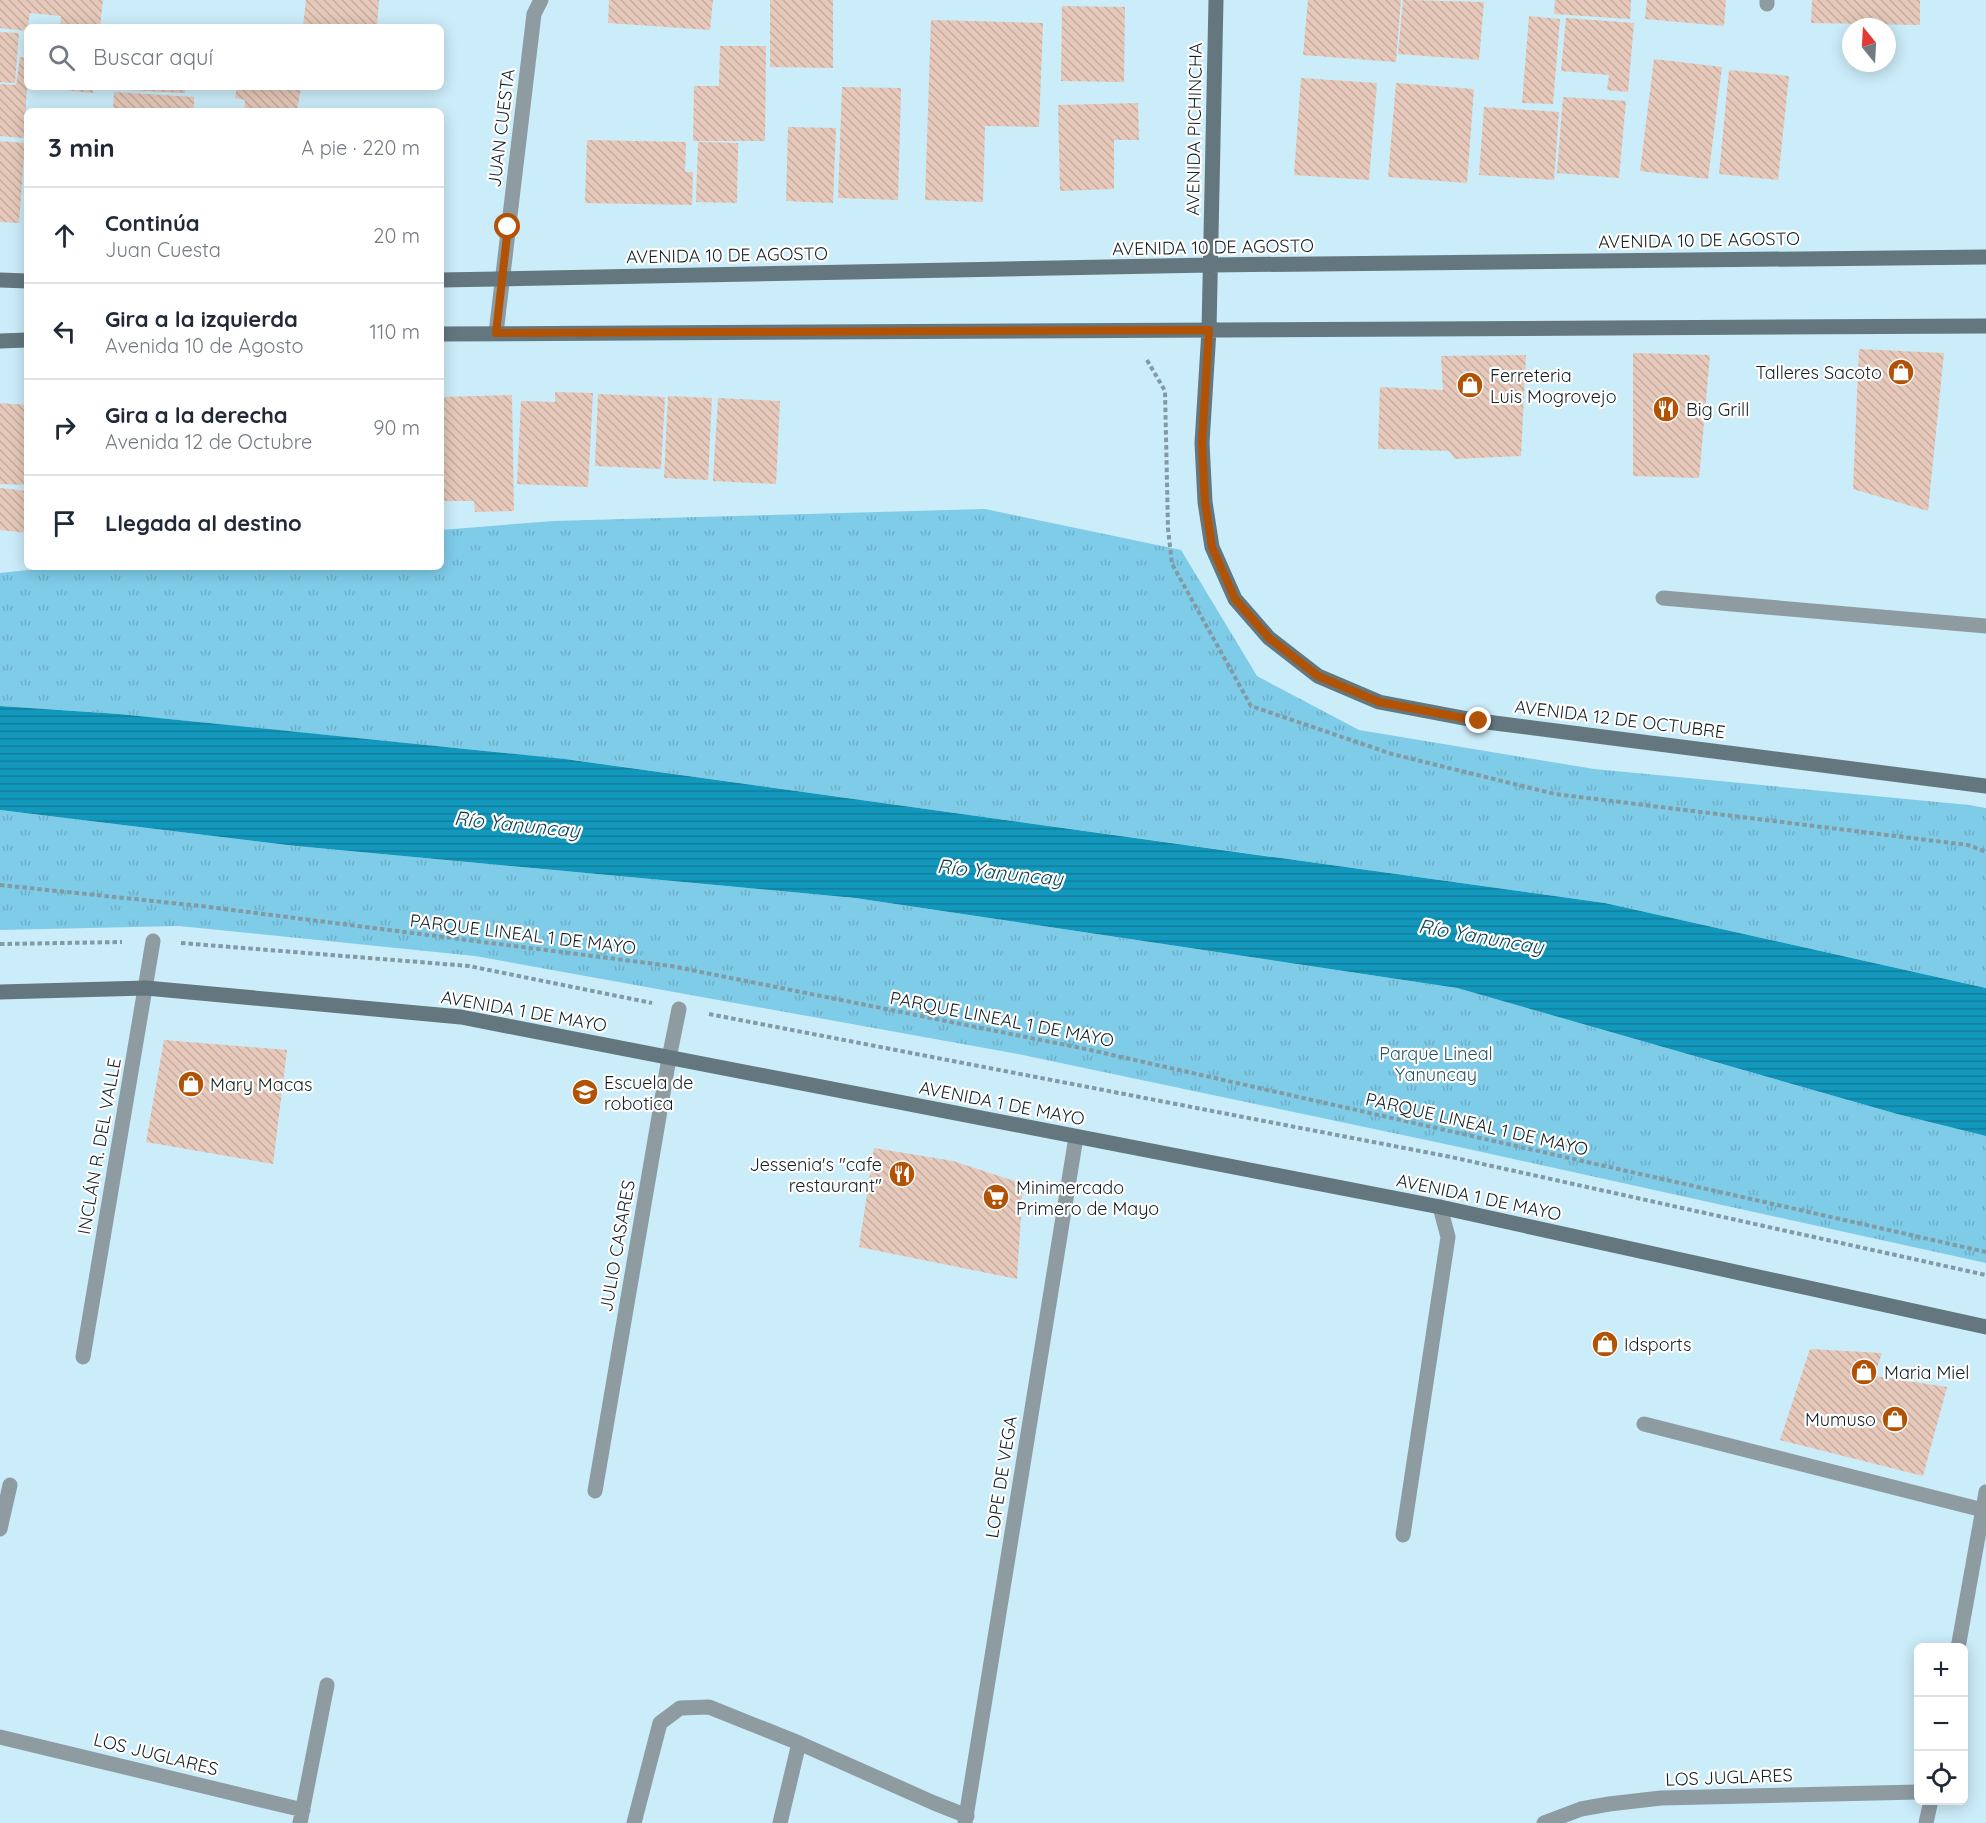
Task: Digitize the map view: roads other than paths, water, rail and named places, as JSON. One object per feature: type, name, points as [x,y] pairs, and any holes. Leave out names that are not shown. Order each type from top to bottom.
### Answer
[{"type":"main road","name":"AVENIDA PICHINCHA","points":[[1209,330],[1216,0]]},
{"type":"main road","name":"AVENIDA 10 DE AGOSTO","points":[[444,280],[1210,265],[1986,257]]},
{"type":"main road","points":[[0,279],[24,280]]},
{"type":"main road","points":[[444,334],[1986,326]]},
{"type":"main road","name":"AVENIDA 12 DE OCTUBRE","points":[[1209,330],[1202,443],[1205,502],[1212,547],[1235,599],[1269,638],[1318,676],[1379,702],[1479,721],[1986,786]]},
{"type":"main road","points":[[0,341],[24,340]]},
{"type":"main road","name":"AVENIDA 1 DE MAYO","points":[[0,992],[146,988],[461,1017],[1440,1207],[1986,1327]]},
{"type":"street","name":"JUAN CUESTA","points":[[496,333],[534,14],[541,0]]},
{"type":"street","points":[[1663,598],[1986,626]]},
{"type":"street","name":"INCLÁN R. DEL VALLE","points":[[83,1357],[153,941]]},
{"type":"street","name":"JULIO CASARES","points":[[595,1491],[679,1009]]},
{"type":"street","name":"LOPE DE VEGA","points":[[966,1819],[1076,1137]]},
{"type":"street","points":[[1403,1535],[1448,1238],[1440,1207]]},
{"type":"street","points":[[1644,1424],[1983,1510]]},
{"type":"street","points":[[0,1529],[10,1485]]},
{"type":"street","points":[[1959,1643],[1986,1492]]},
{"type":"street","points":[[302,1817],[327,1685]]},
{"type":"street","points":[[634,1823],[660,1723],[680,1708],[709,1707],[799,1743],[966,1819]]},
{"type":"street","name":"LOS JUGLARES","points":[[0,1737],[302,1817]]},
{"type":"street","points":[[780,1823],[799,1743]]},
{"type":"street","name":"LOS JUGLARES","points":[[1544,1823],[1581,1809],[1652,1799],[1914,1792]]},
{"type":"street","points":[[1926,1823],[1929,1805]]},
{"type":"water","name":"Río Yanuncay","points":[[0,706],[119,714],[565,759],[1605,903],[1986,988],[1986,1136],[1897,1114],[1457,988],[855,898],[296,846],[0,810]]},
{"type":"place","name":"Talleres Sacoto","points":[[1901,372]]},
{"type":"place","name":"Ferreteria Luis Mogrovejo","points":[[1470,385]]},
{"type":"place","name":"Big Grill","points":[[1666,409]]},
{"type":"place","name":"Mary Macas","points":[[191,1084]]},
{"type":"place","name":"Escuela de robotica","points":[[585,1092]]},
{"type":"place","name":"Jessenia's \"cafe restaurant\"","points":[[902,1174]]},
{"type":"place","name":"Minimercado Primero de Mayo","points":[[996,1197]]},
{"type":"place","name":"Idsports","points":[[1605,1344]]},
{"type":"place","name":"Maria Miel","points":[[1864,1372]]},
{"type":"place","name":"Mumuso","points":[[1895,1419]]},
{"type":"park label","name":"Parque Lineal Yanuncay","points":[[1436,1063]]}]
